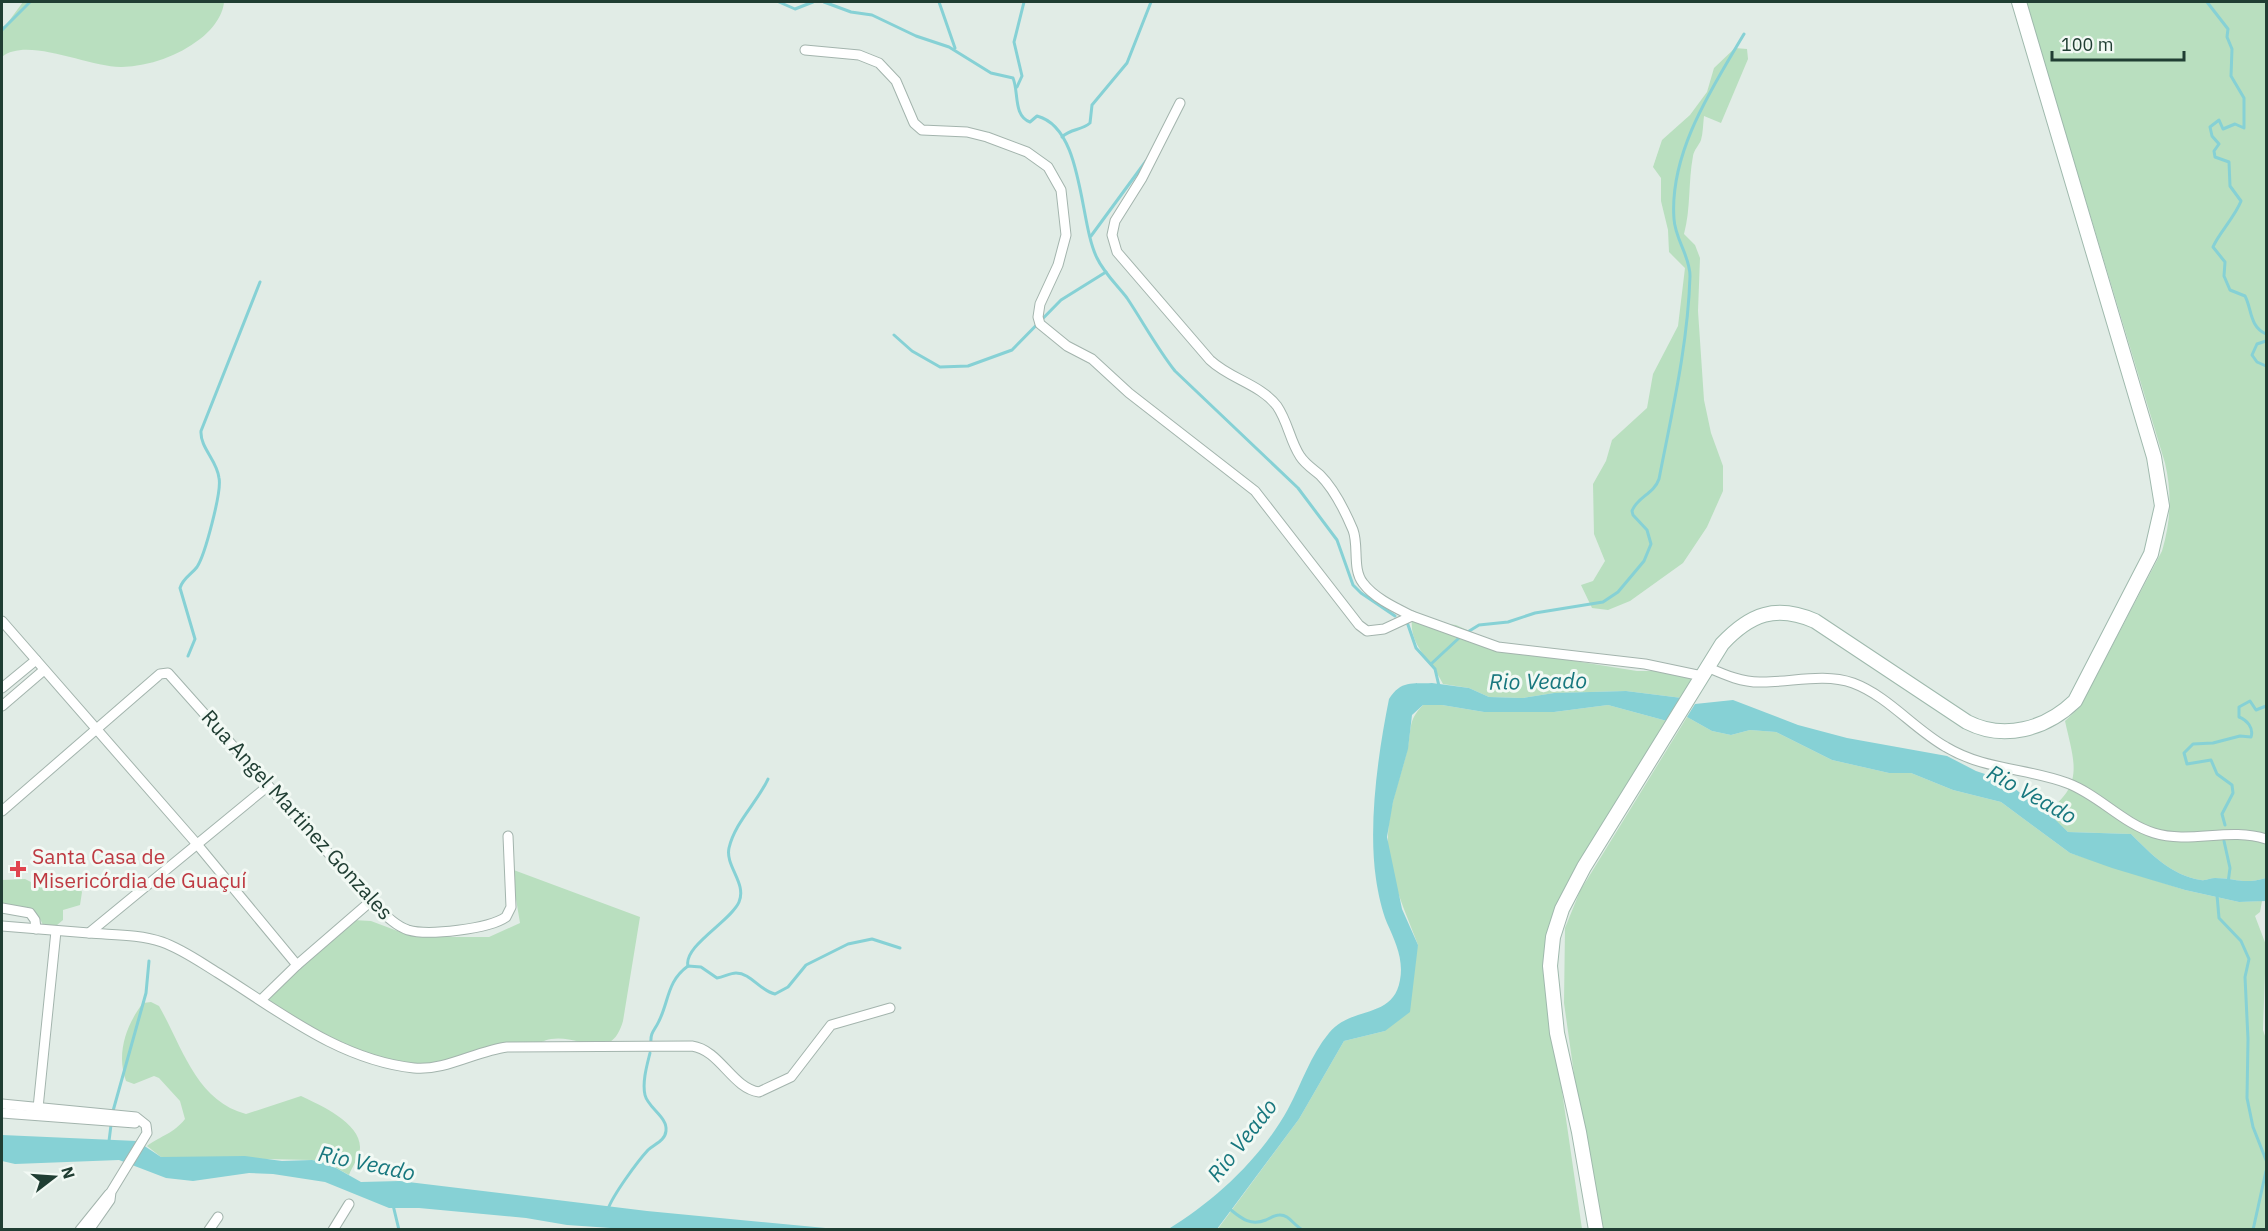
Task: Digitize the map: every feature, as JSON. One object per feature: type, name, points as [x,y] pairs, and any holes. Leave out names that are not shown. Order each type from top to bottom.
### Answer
[{"type":"main road","points":[[1596,1230],[1579,1132],[1557,1033],[1550,966],[1553,937],[1562,909],[1584,867],[1722,644],[1746,622],[1781,611],[1798,614],[1815,621],[1981,729],[2002,733],[2023,730],[2061,714],[2075,701],[2151,554],[2162,506],[2154,457],[2019,2]]},
{"type":"street","points":[[805,50],[859,55],[879,63],[896,81],[914,123],[922,130],[967,132],[987,137],[1027,152],[1048,167],[1061,190],[1066,235],[1058,265],[1038,310],[1040,324],[1092,359],[1129,393],[1255,491],[1359,625],[1373,632],[1412,616]]},
{"type":"street","points":[[1180,103],[1142,178],[1115,221],[1112,235],[1117,252],[1220,370],[1265,393],[1275,404],[1289,427],[1298,453],[1321,476],[1344,511],[1354,533],[1362,583],[1381,599],[1412,616],[1498,647],[1704,671],[1747,681],[1815,678],[1853,683],[1872,692],[1926,734],[1960,755],[1983,764],[2065,783],[2090,794],[2153,832],[2234,834],[2266,839]]},
{"type":"street","points":[[2,621],[196,843],[297,965]]},
{"type":"street","points":[[2,688],[36,660]]},
{"type":"street","points":[[2,706],[44,670]]},
{"type":"street","name":"Rua Angel Martinez Gonzales","points":[[94,729],[160,674],[171,675],[371,901],[401,927],[418,932],[456,930],[500,921],[506,917],[511,907],[508,836]]},
{"type":"street","points":[[2,811],[94,729]]},
{"type":"street","points":[[89,933],[268,786]]},
{"type":"street","points":[[261,1000],[297,965],[371,901]]},
{"type":"street","points":[[2,909],[30,913],[35,920],[36,929]]},
{"type":"street","points":[[2,926],[160,941],[177,948],[334,1044],[367,1058],[391,1064],[430,1068],[507,1047],[692,1046],[707,1052],[746,1086],[759,1092],[791,1077],[831,1025],[890,1008]]},
{"type":"street","points":[[38,1108],[56,931]]},
{"type":"street","points":[[2,1104],[136,1117],[143,1121],[148,1129],[111,1192],[80,1230]]},
{"type":"street","points":[[2,1113],[120,1122],[143,1121]]},
{"type":"street","points":[[89,1230],[110,1200],[111,1192]]},
{"type":"street","points":[[333,1230],[349,1204]]},
{"type":"street","points":[[209,1230],[218,1217]]},
{"type":"green space","points":[[23,2],[224,2],[216,23],[204,36],[191,45],[153,62],[122,67],[93,63],[43,51],[13,51],[2,57],[2,27]]},
{"type":"green space","points":[[2026,2],[2266,2],[2266,878],[2245,881],[2223,878],[2203,880],[2180,874],[2163,863],[2131,834],[2068,832],[2046,812],[2067,792],[2072,782],[2073,761],[2065,721],[2080,707],[2162,551],[2169,518],[2170,496],[2165,463]]},
{"type":"green space","points":[[1735,48],[1747,49],[1748,59],[1721,123],[1704,116],[1701,140],[1693,156],[1684,234],[1695,245],[1700,258],[1698,311],[1704,400],[1711,433],[1723,466],[1723,491],[1707,527],[1683,563],[1630,601],[1608,610],[1592,608],[1581,585],[1593,581],[1605,561],[1594,534],[1593,484],[1606,461],[1612,440],[1647,408],[1653,374],[1678,326],[1685,268],[1669,252],[1668,230],[1661,201],[1661,178],[1653,167],[1662,140],[1690,115],[1707,92],[1714,68]]},
{"type":"green space","points":[[1412,620],[1456,625],[1505,647],[1581,662],[1637,671],[1699,671],[1682,698],[1626,691],[1554,693],[1523,698],[1489,697],[1469,688],[1443,684],[1414,638]]},
{"type":"green space","points":[[1423,705],[1442,705],[1484,712],[1554,712],[1608,705],[1667,721],[1569,880],[1554,913],[1555,1043],[1582,1229],[1217,1230],[1299,1119],[1344,1041],[1385,1031],[1418,945],[1393,877],[1388,835],[1412,721]]},
{"type":"green space","points":[[1687,717],[1712,731],[1731,735],[1750,730],[1776,732],[1832,760],[1889,773],[1911,773],[1953,790],[2001,802],[2070,853],[2185,890],[2239,902],[2262,901],[2260,912],[2255,916],[2266,945],[2263,1030],[2266,1039],[2266,1229],[1596,1230],[1564,1003],[1565,928],[1580,891]]},
{"type":"green space","points":[[511,869],[640,917],[623,1021],[610,1042],[593,1045],[551,1039],[524,1048],[481,1054],[447,1067],[421,1068],[371,1058],[296,1026],[255,1003],[269,997],[353,920],[371,921],[411,936],[436,934],[452,937],[489,937],[520,923]]},
{"type":"green space","points":[[25,879],[47,890],[78,884],[82,892],[80,905],[63,910],[63,920],[57,925],[43,925],[40,918],[31,910],[21,906],[2,904],[2,880]]},
{"type":"green space","points":[[151,1002],[159,1006],[183,1054],[203,1085],[229,1107],[246,1114],[301,1096],[347,1123],[359,1139],[360,1148],[349,1175],[329,1164],[312,1160],[161,1157],[147,1146],[172,1131],[185,1119],[180,1101],[159,1078],[154,1076],[134,1084],[126,1081],[123,1071],[124,1040],[128,1030],[143,1003]]},
{"type":"water","name":"Rio Veado","points":[[1432,683],[1469,688],[1489,697],[1523,698],[1554,693],[1626,691],[1682,698],[1667,721],[1608,705],[1554,712],[1484,712],[1442,705],[1423,705],[1412,715],[1408,749],[1393,802],[1387,837],[1402,909],[1418,945],[1410,1012],[1385,1031],[1344,1041],[1299,1119],[1217,1229],[1167,1230],[1202,1206],[1251,1161],[1288,1109],[1311,1060],[1329,1033],[1338,1024],[1381,1007],[1396,993],[1401,972],[1400,957],[1382,907],[1374,858],[1374,812],[1378,766],[1389,699],[1398,689],[1408,684]]},
{"type":"water","points":[[1733,700],[1798,725],[1847,738],[1947,756],[1976,771],[2006,781],[2032,803],[2040,805],[2068,832],[2131,834],[2171,869],[2201,880],[2223,878],[2251,881],[2266,878],[2266,901],[2239,902],[2185,890],[2112,868],[2070,853],[2001,802],[1953,790],[1911,773],[1889,773],[1832,760],[1776,732],[1750,730],[1731,735],[1712,731],[1687,717],[1695,704]]},
{"type":"water","name":"Rio Veado","points":[[2,1135],[137,1141],[161,1157],[245,1156],[282,1161],[312,1160],[329,1164],[361,1182],[400,1181],[647,1211],[836,1229],[640,1230],[567,1225],[526,1218],[419,1208],[389,1208],[325,1182],[273,1174],[249,1173],[193,1181],[166,1178],[119,1160],[15,1164],[2,1161]]},
{"type":"waterway","points":[[2,30],[30,2]]},
{"type":"waterway","points":[[779,2],[795,9],[813,2]]},
{"type":"waterway","points":[[824,2],[851,12],[872,15],[916,36],[949,47],[991,73],[1013,78],[1021,115],[1030,122],[1037,116],[1052,124],[1064,138],[1078,178],[1091,242],[1097,258],[1127,298],[1168,362],[1298,488],[1337,540],[1353,585],[1395,616]]},
{"type":"waterway","points":[[939,2],[955,48]]},
{"type":"waterway","points":[[1017,87],[1022,76],[1014,42],[1024,2]]},
{"type":"waterway","points":[[1062,137],[1090,123],[1092,105],[1127,63],[1151,2]]},
{"type":"waterway","points":[[2207,2],[2228,29],[2227,37],[2232,49],[2231,76],[2244,98],[2244,128],[2235,124],[2223,129],[2219,120],[2210,127],[2212,136],[2219,144],[2214,151],[2215,157],[2229,162],[2230,186],[2241,201],[2213,247],[2225,262],[2224,276],[2230,290],[2245,296],[2254,322],[2266,334]]},
{"type":"waterway","points":[[1466,633],[1479,625],[1508,622],[1535,613],[1603,602],[1618,592],[1644,561],[1651,544],[1647,530],[1632,511],[1659,479],[1679,378],[1689,301],[1689,269],[1674,219],[1674,194],[1678,170],[1706,99],[1744,34]]},
{"type":"waterway","points":[[1091,236],[1146,161]]},
{"type":"waterway","points":[[894,335],[912,351],[940,367],[968,366],[1012,350],[1061,300],[1106,272]]},
{"type":"waterway","points":[[188,656],[195,639],[180,588],[197,567],[204,550],[219,485],[218,472],[203,443],[201,431],[260,282]]},
{"type":"waterway","points":[[2266,341],[2257,344],[2252,355],[2257,362],[2266,366]]},
{"type":"waterway","points":[[1407,622],[1416,648],[1435,669],[1439,686]]},
{"type":"waterway","points":[[1431,664],[1459,638]]},
{"type":"waterway","points":[[2225,825],[2222,814],[2233,793],[2232,785],[2217,774],[2211,760],[2187,764],[2184,753],[2193,744],[2213,743],[2240,736],[2251,737],[2252,730],[2245,720],[2239,717],[2239,707],[2250,701],[2256,710],[2266,706]]},
{"type":"waterway","points":[[688,966],[688,958],[693,950],[739,902],[740,888],[730,861],[729,848],[741,821],[768,779]]},
{"type":"waterway","points":[[2224,841],[2230,868],[2228,883]]},
{"type":"waterway","points":[[2217,895],[2219,918],[2241,941],[2249,959],[2245,977],[2248,1039],[2247,1098],[2253,1127],[2266,1160]]},
{"type":"waterway","points":[[651,1043],[652,1034],[672,985],[688,966],[701,967],[717,978],[734,973],[741,974],[775,994],[788,987],[806,965],[848,944],[872,939],[900,948]]},
{"type":"waterway","points":[[113,1111],[146,993],[149,961]]},
{"type":"waterway","points":[[608,1209],[638,1162],[661,1140],[666,1131],[664,1121],[645,1095],[644,1079],[650,1053]]},
{"type":"waterway","points":[[109,1141],[111,1125]]},
{"type":"waterway","points":[[2253,1230],[2266,1171]]},
{"type":"waterway","points":[[393,1205],[399,1230]]},
{"type":"waterway","points":[[1231,1210],[1251,1222],[1261,1222],[1283,1215],[1303,1230]]},
{"type":"waterway","points":[[1331,1230],[1338,1230]]},
{"type":"place","name":"Santa Casa de Misericórdia de Guaçuí","points":[[18,869]]}]
